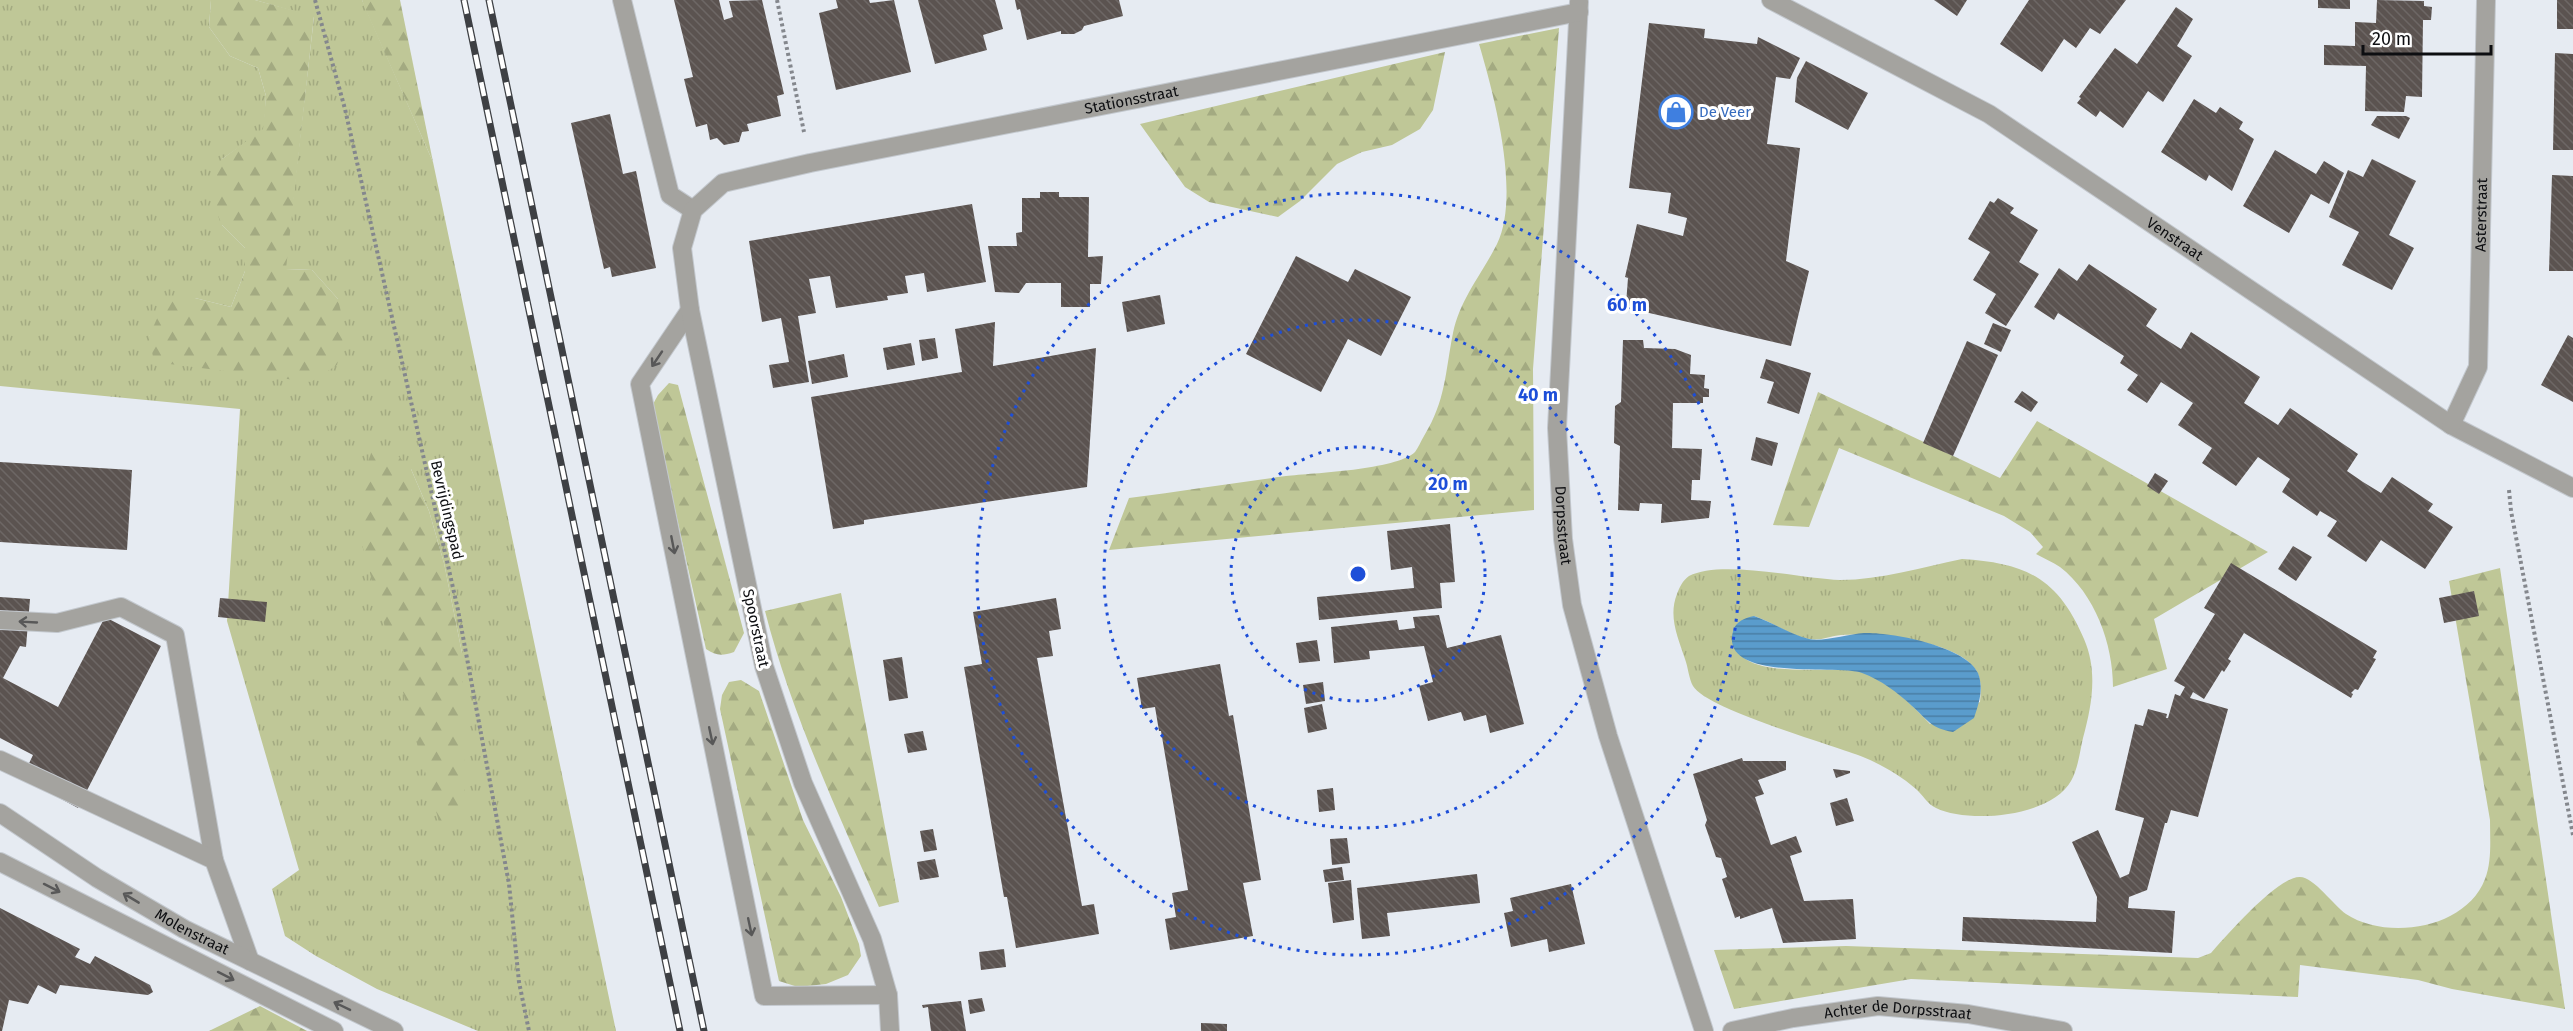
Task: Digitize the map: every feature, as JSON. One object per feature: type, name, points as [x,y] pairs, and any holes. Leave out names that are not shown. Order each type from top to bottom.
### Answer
[{"type":"street","points":[[622,0],[670,195],[693,210]]},
{"type":"street","name":"Venstraat","points":[[1771,0],[1989,114],[2451,424],[2573,488]]},
{"type":"street","name":"Asterstraat","points":[[2451,424],[2478,367],[2486,0]]},
{"type":"street","name":"Stationsstraat","points":[[693,210],[723,183],[810,163],[1579,6]]},
{"type":"street","name":"Dorpsstraat","points":[[1579,6],[1557,428],[1563,539],[1572,605],[1608,736],[1704,1031]]},
{"type":"street","name":"Spoorstraat","points":[[693,210],[682,248],[690,310],[764,666],[803,783],[872,939],[888,995],[890,1031]]},
{"type":"street","points":[[690,310],[640,384],[764,996],[888,995]]},
{"type":"street","points":[[0,620],[57,623],[121,607],[175,635],[214,860],[250,961]]},
{"type":"street","points":[[0,760],[214,860]]},
{"type":"street","name":"Molenstraat","points":[[0,813],[116,890],[184,929],[394,1031]]},
{"type":"street","name":"Molenstraat","points":[[0,862],[334,1031]]},
{"type":"street","name":"Achter de Dorpsstraat","points":[[1732,1031],[1793,1018],[1878,1006],[1968,1014],[2063,1031]]},
{"type":"path","name":"Bevrijdingspad","points":[[315,0],[345,108],[458,610],[509,885],[519,982],[529,1031]]},
{"type":"path","points":[[777,0],[810,163]]},
{"type":"path","points":[[2505,453],[2511,511],[2573,835]]},
{"type":"green space","points":[[0,0],[211,0],[209,27],[230,56],[258,68],[266,96],[264,130],[222,159],[222,225],[245,248],[245,271],[231,307],[195,298],[149,336],[338,299],[312,270],[285,269],[314,17],[255,0],[362,0],[433,162],[616,1031],[478,1031],[377,989],[316,956],[285,936],[272,889],[299,870],[227,621],[240,409],[0,386]],"holes":[[[411,469],[429,511],[444,563],[462,653],[442,828],[398,669]]]},
{"type":"green space","points":[[211,0],[255,0],[314,16],[286,269],[312,270],[338,299],[345,330],[337,365],[311,382],[154,362],[149,336],[167,297],[195,298],[231,307],[245,271],[245,248],[222,225],[210,196],[222,159],[263,129],[266,96],[258,68],[230,56],[209,27]]},
{"type":"green space","points":[[362,0],[400,0],[433,162],[364,6]]},
{"type":"green space","points":[[1559,28],[1533,369],[1534,510],[1109,550],[1129,498],[1286,476],[1373,467],[1405,458],[1415,452],[1431,423],[1441,398],[1456,321],[1472,287],[1497,244],[1504,223],[1506,172],[1503,144],[1492,90],[1479,44]]},
{"type":"green space","points":[[1445,52],[1433,110],[1420,129],[1392,145],[1362,152],[1337,164],[1300,201],[1278,217],[1209,202],[1185,187],[1140,124]]},
{"type":"green space","points":[[669,383],[678,385],[744,633],[734,652],[726,654],[719,655],[706,649],[652,406]]},
{"type":"green space","points":[[1818,392],[2000,478],[2037,421],[2268,552],[2154,619],[2167,669],[2113,687],[2110,654],[2100,621],[2092,605],[2083,591],[2060,567],[2036,554],[2043,547],[2030,532],[2004,516],[1839,448],[1809,527],[1773,525]]},
{"type":"green space","points":[[373,448],[392,450],[411,469],[429,511],[444,563],[462,653],[465,799],[457,821],[441,829],[358,530],[363,475]]},
{"type":"green space","points":[[1962,559],[2004,565],[2022,570],[2037,578],[2063,601],[2084,639],[2092,676],[2089,713],[2071,781],[2061,793],[2046,803],[2008,814],[1968,816],[1950,813],[1933,806],[1910,784],[1877,763],[1744,715],[1703,695],[1693,686],[1675,627],[1673,611],[1679,589],[1689,576],[1703,571],[1721,569],[1840,580],[1886,575]],"holes":[[[1754,616],[1809,639],[1856,634],[1874,635],[1914,640],[1952,651],[1976,670],[1980,682],[1980,702],[1930,724],[1890,687],[1861,672],[1762,666],[1746,659],[1736,648],[1733,630]]]},
{"type":"green space","points":[[2500,568],[2565,1009],[2452,989],[2418,980],[2300,965],[2298,997],[1911,979],[1734,1009],[1714,950],[1846,946],[2198,958],[2211,953],[2266,896],[2290,879],[2300,877],[2306,878],[2318,887],[2346,914],[2382,927],[2403,928],[2424,925],[2443,919],[2461,909],[2475,896],[2485,879],[2490,858],[2490,820],[2449,581]]},
{"type":"green space","points":[[841,593],[899,902],[879,907],[801,724],[765,611]]},
{"type":"green space","points":[[741,680],[759,691],[803,820],[841,897],[859,944],[861,956],[848,975],[826,984],[798,987],[779,981],[720,709],[722,695],[729,682]]},
{"type":"green space","points":[[260,1006],[307,1031],[209,1031]]},
{"type":"water","points":[[1754,616],[1809,639],[1876,633],[1909,638],[1944,648],[1971,663],[1978,673],[1981,685],[1974,718],[1953,732],[1945,730],[1930,723],[1889,687],[1862,673],[1783,668],[1761,665],[1744,658],[1733,647],[1733,631],[1739,622]]},
{"type":"building","points":[[674,0],[719,0],[724,20],[733,17],[729,1],[762,0],[784,94],[777,96],[781,116],[747,124],[749,131],[742,132],[739,142],[724,145],[717,138],[710,140],[707,124],[696,127],[684,79],[693,77]]},
{"type":"building","points":[[836,0],[869,0],[870,3],[894,0],[911,72],[836,90],[819,13],[838,8]]},
{"type":"building","points":[[918,0],[995,0],[1003,29],[983,35],[987,50],[935,64]]},
{"type":"building","points":[[1015,0],[1119,0],[1123,16],[1084,26],[1082,30],[1074,34],[1061,34],[1061,31],[1027,40],[1020,9],[1017,10]]},
{"type":"building","points":[[1934,0],[1967,0],[1957,16]]},
{"type":"building","points":[[2029,0],[2126,0],[2100,34],[2090,28],[2076,48],[2064,39],[2042,72],[2000,44]]},
{"type":"building","points":[[2318,0],[2350,0],[2350,9],[2318,8]]},
{"type":"building","points":[[2377,0],[2424,1],[2424,6],[2432,7],[2431,20],[2423,20],[2422,97],[2406,96],[2404,112],[2365,111],[2366,66],[2324,65],[2324,45],[2355,46],[2355,22],[2376,23]]},
{"type":"building","points":[[2557,0],[2573,0],[2573,29],[2557,29]]},
{"type":"building","points":[[2176,7],[2193,19],[2177,46],[2192,56],[2163,102],[2148,91],[2123,128],[2100,111],[2096,117],[2077,103],[2115,48],[2137,64]]},
{"type":"building","points":[[1649,23],[1705,29],[1704,38],[1757,44],[1758,37],[1800,58],[1790,79],[1776,77],[1767,144],[1800,148],[1786,261],[1809,271],[1791,346],[1645,312],[1626,304],[1628,278],[1625,277],[1637,224],[1683,236],[1687,218],[1668,213],[1671,193],[1629,188]]},
{"type":"building","points":[[2555,53],[2573,54],[2573,150],[2553,150]]},
{"type":"building","points":[[1806,61],[1868,93],[1848,130],[1795,102],[1797,78]]},
{"type":"building","points":[[2194,99],[2216,113],[2220,107],[2243,122],[2239,129],[2254,139],[2232,191],[2209,175],[2206,181],[2161,152]]},
{"type":"building","points":[[610,114],[623,174],[636,171],[656,268],[612,277],[610,267],[604,269],[571,123]]},
{"type":"building","points":[[2377,116],[2410,118],[2399,139],[2371,125]]},
{"type":"building","points":[[2275,150],[2316,174],[2324,161],[2344,173],[2329,204],[2311,194],[2289,233],[2243,206]]},
{"type":"building","points":[[2372,159],[2416,181],[2389,235],[2414,248],[2392,290],[2342,265],[2359,232],[2329,217],[2348,170],[2363,177]]},
{"type":"building","points":[[2552,175],[2573,176],[2573,271],[2549,271]]},
{"type":"building","points":[[1040,192],[1059,192],[1059,197],[1089,197],[1088,257],[1103,256],[1101,284],[1090,284],[1090,307],[1061,307],[1061,283],[1026,283],[1019,293],[995,292],[988,246],[1017,246],[1016,233],[1022,232],[1022,198],[1040,198]]},
{"type":"building","points":[[1998,198],[2014,208],[2010,213],[2038,230],[2019,262],[2039,274],[2006,326],[1985,313],[1996,294],[1973,280],[1990,252],[1968,239],[1990,201],[1994,203]]},
{"type":"building","points":[[972,204],[986,282],[927,292],[924,273],[905,276],[908,293],[887,296],[888,300],[836,308],[830,276],[809,279],[816,313],[798,316],[809,382],[773,388],[769,365],[789,362],[781,318],[762,322],[749,241]]},
{"type":"building","points":[[1296,256],[1348,282],[1355,269],[1411,297],[1381,356],[1348,339],[1321,392],[1246,354]]},
{"type":"building","points":[[2089,264],[2157,309],[2146,326],[2162,337],[2181,349],[2191,332],[2260,377],[2244,403],[2278,425],[2290,408],[2358,454],[2347,471],[2363,482],[2381,493],[2392,477],[2433,504],[2428,511],[2453,527],[2425,569],[2381,540],[2366,562],[2327,536],[2337,521],[2320,511],[2317,516],[2282,492],[2290,479],[2258,457],[2236,486],[2202,463],[2212,448],[2178,425],[2193,403],[2161,382],[2147,403],[2127,390],[2138,375],[2120,363],[2124,356],[2058,313],[2054,320],[2034,307],[2059,268],[2077,281]]},
{"type":"building","points":[[1160,295],[1165,324],[1127,332],[1122,302]]},
{"type":"building","points":[[995,322],[993,366],[1096,348],[1087,487],[864,520],[864,524],[833,529],[811,397],[962,372],[955,329]]},
{"type":"building","points":[[1993,323],[2011,330],[2001,352],[1984,344]]},
{"type":"building","points":[[2568,335],[2573,338],[2573,402],[2541,385]]},
{"type":"building","points":[[935,338],[938,358],[922,361],[919,340]]},
{"type":"building","points":[[1623,340],[1643,340],[1644,348],[1675,349],[1691,355],[1690,374],[1705,375],[1704,388],[1709,389],[1709,397],[1703,397],[1703,403],[1673,403],[1672,448],[1702,449],[1700,480],[1692,480],[1691,500],[1711,501],[1709,518],[1661,523],[1662,504],[1640,503],[1639,511],[1618,510],[1620,446],[1614,443],[1615,406],[1621,402]]},
{"type":"building","points":[[1967,341],[1998,355],[1953,456],[1923,443]]},
{"type":"building","points":[[911,343],[915,365],[887,370],[883,348]]},
{"type":"building","points":[[844,354],[848,377],[812,384],[808,361]]},
{"type":"building","points":[[1766,359],[1811,373],[1799,414],[1767,403],[1774,382],[1760,378]]},
{"type":"building","points":[[2022,391],[2038,402],[2031,412],[2014,402]]},
{"type":"building","points":[[1756,437],[1778,443],[1772,466],[1751,460]]},
{"type":"building","points":[[0,462],[132,470],[127,550],[0,542]]},
{"type":"building","points":[[2155,473],[2168,481],[2159,494],[2147,486]]},
{"type":"building","points":[[1450,524],[1455,582],[1440,583],[1442,608],[1319,620],[1317,597],[1414,588],[1412,567],[1391,570],[1387,531]]},
{"type":"building","points":[[2293,546],[2312,557],[2296,581],[2278,569]]},
{"type":"building","points":[[2231,563],[2377,651],[2373,658],[2376,659],[2358,690],[2355,689],[2351,693],[2353,694],[2351,698],[2244,633],[2228,659],[2231,661],[2224,672],[2222,670],[2204,699],[2193,692],[2190,698],[2228,709],[2198,817],[2171,810],[2167,823],[2165,823],[2147,890],[2129,897],[2128,908],[2175,911],[2172,953],[1962,941],[1963,917],[2096,922],[2097,897],[2072,842],[2098,830],[2120,878],[2129,874],[2144,818],[2115,810],[2135,724],[2143,726],[2148,709],[2167,714],[2166,718],[2168,718],[2175,694],[2180,696],[2185,687],[2174,681],[2215,614],[2204,608]]},
{"type":"building","points":[[2474,591],[2479,616],[2444,623],[2439,598]]},
{"type":"building","points":[[0,597],[30,599],[26,647],[20,646],[3,678],[58,707],[105,617],[161,646],[78,808],[22,778],[33,755],[0,738]]},
{"type":"building","points":[[220,598],[267,602],[265,622],[218,617]]},
{"type":"building","points":[[1056,598],[1061,629],[1049,631],[1053,656],[1037,658],[1082,906],[1094,904],[1099,934],[1016,948],[1007,897],[1004,897],[964,667],[982,664],[973,612]]},
{"type":"building","points":[[1439,615],[1447,648],[1501,635],[1524,724],[1490,733],[1486,715],[1464,721],[1461,712],[1428,721],[1419,686],[1433,682],[1424,646],[1369,651],[1370,659],[1334,663],[1331,627],[1397,620],[1399,630],[1415,628],[1413,617]]},
{"type":"building","points":[[1317,640],[1320,661],[1299,663],[1296,643]]},
{"type":"building","points":[[902,657],[908,698],[889,701],[883,660]]},
{"type":"building","points":[[1220,664],[1229,716],[1233,715],[1261,880],[1243,883],[1253,936],[1170,950],[1165,919],[1176,917],[1172,893],[1188,890],[1161,731],[1159,731],[1155,707],[1142,709],[1137,678]]},
{"type":"building","points":[[1323,682],[1325,701],[1306,704],[1303,685]]},
{"type":"building","points":[[1322,704],[1327,729],[1308,733],[1304,708]]},
{"type":"building","points":[[923,731],[927,750],[908,753],[904,734]]},
{"type":"building","points":[[1742,758],[1743,761],[1786,761],[1786,770],[1758,780],[1764,794],[1755,797],[1771,845],[1796,836],[1802,852],[1790,856],[1804,901],[1853,899],[1856,939],[1783,943],[1772,908],[1740,919],[1740,916],[1735,918],[1722,879],[1727,877],[1721,858],[1716,857],[1705,825],[1707,820],[1693,774]]},
{"type":"building","points":[[1833,769],[1850,771],[1850,773],[1836,778]]},
{"type":"building","points":[[1333,788],[1335,810],[1319,812],[1317,790]]},
{"type":"building","points":[[1847,798],[1854,821],[1836,826],[1830,803]]},
{"type":"building","points":[[933,829],[937,850],[924,852],[920,831]]},
{"type":"building","points":[[1347,838],[1350,863],[1332,865],[1330,839]]},
{"type":"building","points":[[935,859],[939,877],[920,880],[917,862]]},
{"type":"building","points":[[1342,867],[1344,880],[1325,882],[1323,870]]},
{"type":"building","points":[[1477,874],[1480,903],[1387,913],[1390,936],[1362,939],[1357,888]]},
{"type":"building","points":[[1351,880],[1354,920],[1333,923],[1328,883]]},
{"type":"building","points":[[1571,884],[1585,944],[1549,952],[1547,939],[1511,947],[1504,913],[1513,911],[1510,898]]},
{"type":"building","points":[[0,908],[80,949],[75,957],[90,964],[95,956],[150,985],[153,992],[148,995],[60,985],[56,994],[38,985],[28,1004],[9,1000],[2,1031],[0,1031]]},
{"type":"building","points":[[1004,949],[1006,967],[981,970],[979,952]]},
{"type":"building","points":[[982,998],[985,1011],[970,1014],[968,1000]]},
{"type":"building","points":[[961,1001],[966,1031],[931,1031],[928,1007],[923,1008],[922,1005]]},
{"type":"building","points":[[1201,1023],[1227,1024],[1227,1031],[1201,1031]]},
{"type":"railway","points":[[464,0],[680,1031]]},
{"type":"railway","points":[[489,0],[704,1031]]},
{"type":"place","name":"De Veer","points":[[1676,112]]}]
